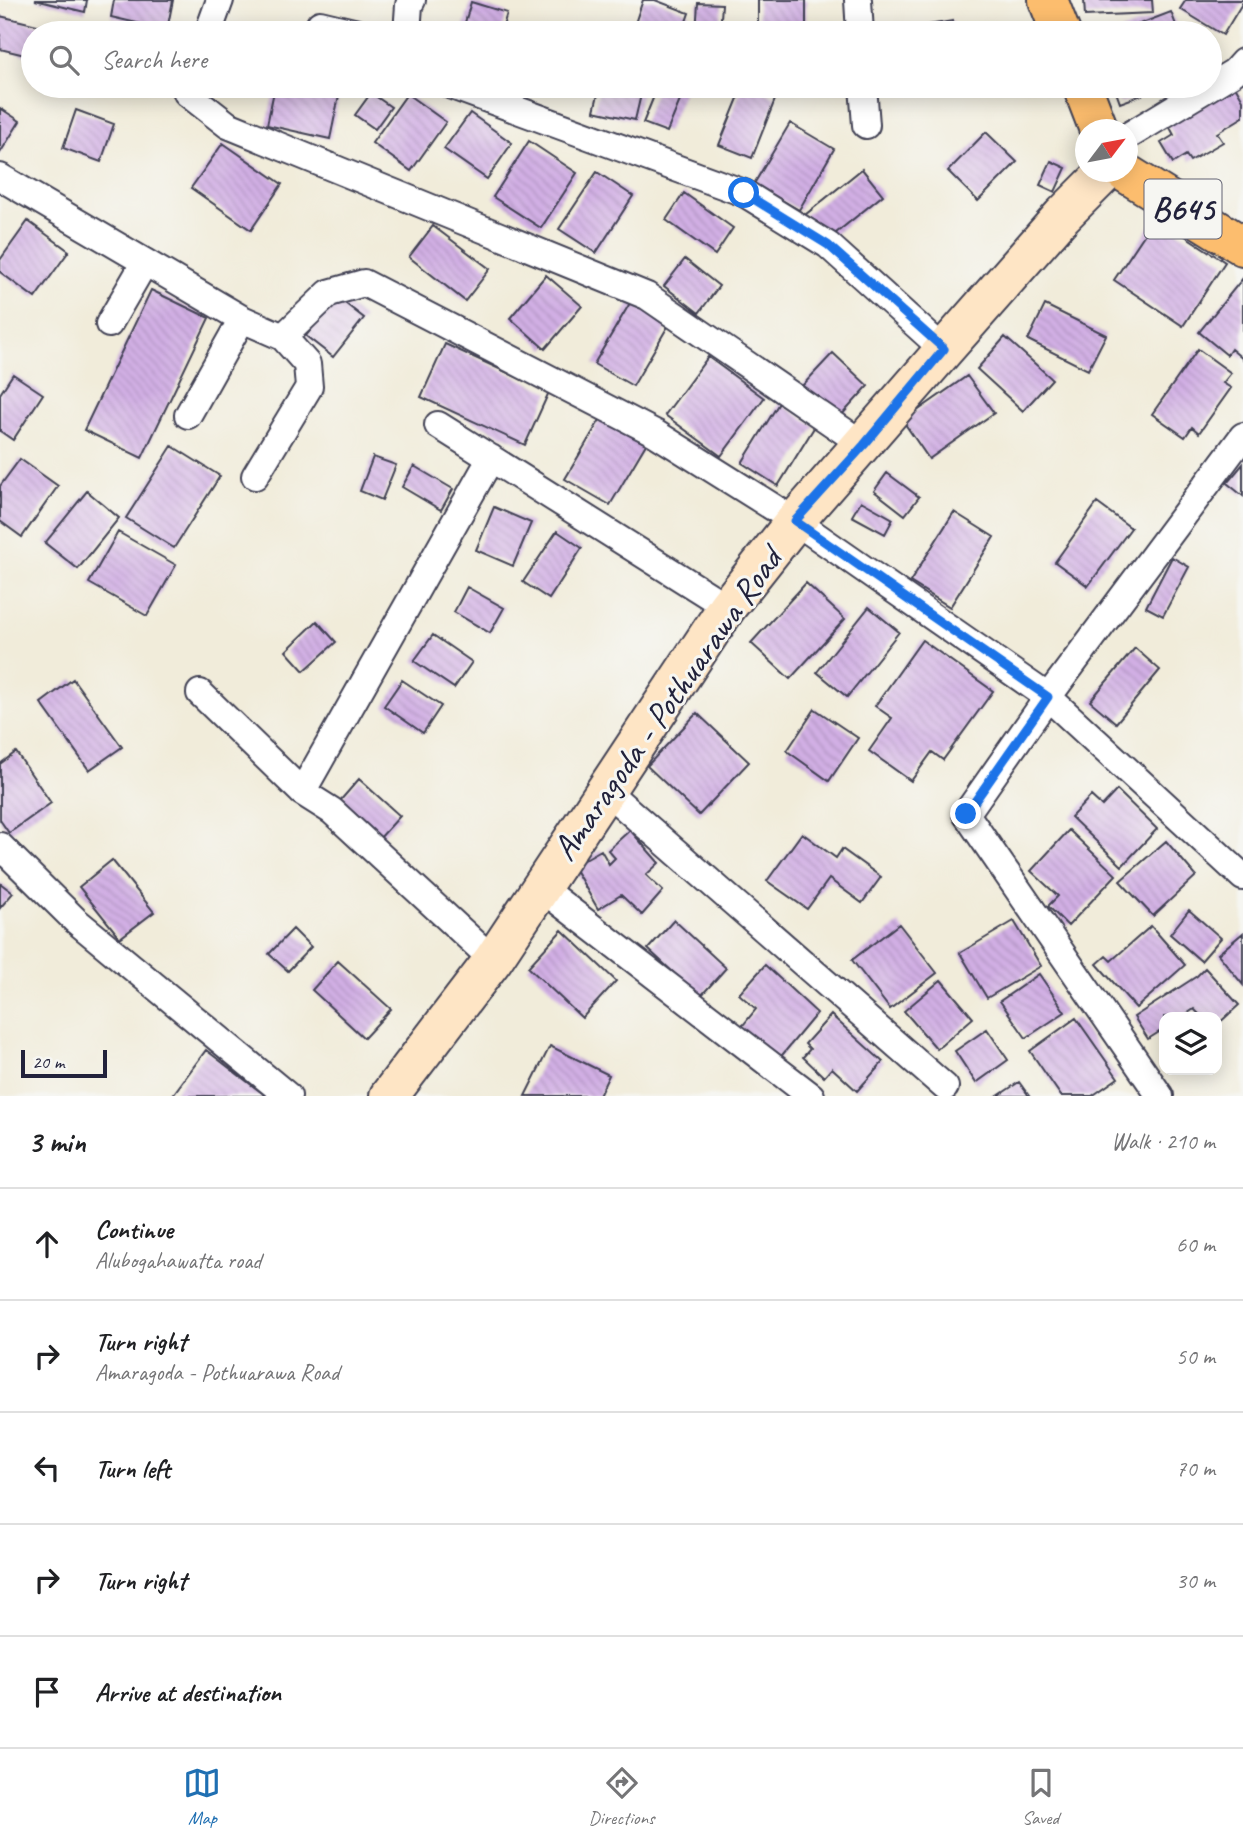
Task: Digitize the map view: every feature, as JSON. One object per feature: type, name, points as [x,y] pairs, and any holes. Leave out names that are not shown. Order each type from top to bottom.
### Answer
[{"type":"main road","points":[[1048,0],[1056,21]]},
{"type":"main road","points":[[1087,98],[1095,119]]},
{"type":"main road","name":"B645","points":[[1138,181],[1243,246]]},
{"type":"street","points":[[212,21],[220,0]]},
{"type":"street","points":[[408,21],[412,0]]},
{"type":"street","points":[[858,0],[859,21]]},
{"type":"street","points":[[1222,79],[1243,62]]},
{"type":"street","points":[[193,98],[228,125],[647,296],[864,445]]},
{"type":"street","points":[[485,98],[744,193],[828,245],[944,349]]},
{"type":"street","points":[[864,98],[866,125]]},
{"type":"street","points":[[1138,130],[1191,98]]},
{"type":"street","points":[[0,177],[242,319],[283,337],[307,364],[309,387],[255,476]]},
{"type":"street","name":"Amaragoda - Pothuarawa Road","points":[[389,1096],[493,960],[727,607],[795,521],[864,445],[944,349],[1062,216],[1096,182]]},
{"type":"street","points":[[109,324],[145,262]]},
{"type":"street","points":[[283,337],[329,293],[364,283],[655,433],[795,521],[1048,697],[1243,877]]},
{"type":"street","points":[[188,415],[242,319]]},
{"type":"street","points":[[438,425],[727,607]]},
{"type":"street","points":[[1160,1096],[966,814],[1048,697],[1243,436]]},
{"type":"street","points":[[302,792],[491,458]]},
{"type":"street","points":[[200,693],[302,792],[332,811],[493,960]]},
{"type":"street","points":[[605,790],[945,1087]]},
{"type":"street","points":[[0,846],[75,920],[288,1096]]},
{"type":"street","points":[[541,888],[811,1096]]},
{"type":"building","points":[[35,0],[87,0],[85,12]]},
{"type":"building","points":[[114,0],[173,0],[169,21],[128,21],[111,17]]},
{"type":"building","points":[[643,0],[655,0],[689,13],[686,21],[636,21]]},
{"type":"building","points":[[758,0],[806,0],[806,21],[758,21]]},
{"type":"building","points":[[1084,0],[1152,0],[1153,13],[1085,16]]},
{"type":"building","points":[[1186,0],[1243,0],[1223,35],[1222,21],[1200,21],[1180,9]]},
{"type":"building","points":[[471,2],[507,13],[505,21],[465,21]]},
{"type":"building","points":[[698,3],[722,4],[721,21],[697,21]]},
{"type":"building","points":[[1171,12],[1174,21],[1147,21]]},
{"type":"building","points":[[0,16],[21,21],[21,54],[0,49]]},
{"type":"building","points":[[1235,86],[1243,100],[1243,117],[1217,133],[1223,142],[1190,161],[1186,155],[1173,163],[1161,143],[1174,135],[1167,122],[1200,103],[1202,107],[1216,98],[1222,98],[1222,94]]},
{"type":"building","points":[[273,98],[339,98],[330,139],[267,125]]},
{"type":"building","points":[[367,98],[378,98],[391,107],[375,129],[355,115]]},
{"type":"building","points":[[404,98],[413,98],[446,122],[411,171],[372,143]]},
{"type":"building","points":[[597,98],[640,98],[635,120],[594,111]]},
{"type":"building","points":[[653,98],[681,98],[667,132],[643,123]]},
{"type":"building","points":[[738,98],[776,98],[752,158],[719,145]]},
{"type":"building","points":[[1118,98],[1134,98],[1120,103]]},
{"type":"building","points":[[0,108],[20,121],[0,153]]},
{"type":"building","points":[[76,110],[114,124],[101,162],[63,148]]},
{"type":"building","points":[[470,113],[512,143],[487,179],[444,149]]},
{"type":"building","points":[[790,123],[834,149],[799,210],[754,184]]},
{"type":"building","points":[[986,132],[1017,162],[978,201],[948,171]]},
{"type":"building","points":[[529,141],[577,173],[541,228],[493,197]]},
{"type":"building","points":[[223,143],[282,184],[251,230],[191,188]]},
{"type":"building","points":[[1051,161],[1066,168],[1055,192],[1040,185]]},
{"type":"building","points":[[862,169],[883,195],[826,241],[805,215]]},
{"type":"building","points":[[597,172],[633,196],[596,253],[559,229]]},
{"type":"building","points":[[684,193],[733,228],[715,255],[666,220]]},
{"type":"building","points":[[1156,217],[1225,262],[1183,326],[1114,280]]},
{"type":"building","points":[[28,221],[69,251],[35,298],[0,272],[0,260]]},
{"type":"building","points":[[433,226],[490,269],[465,301],[409,257]]},
{"type":"building","points":[[685,259],[719,286],[699,313],[664,286]]},
{"type":"building","points":[[546,275],[582,306],[545,349],[510,318]]},
{"type":"building","points":[[1243,278],[1243,359],[1231,349],[1227,355],[1199,332]]},
{"type":"building","points":[[151,290],[209,318],[142,458],[84,430]]},
{"type":"building","points":[[337,297],[364,318],[333,357],[306,336]]},
{"type":"building","points":[[633,298],[671,321],[633,386],[594,364]]},
{"type":"building","points":[[1045,305],[1106,335],[1088,370],[1028,340]]},
{"type":"building","points":[[1005,337],[1052,379],[1023,411],[977,369]]},
{"type":"building","points":[[445,344],[549,392],[525,445],[421,397]]},
{"type":"building","points":[[1198,349],[1231,373],[1223,383],[1231,388],[1199,433],[1192,427],[1185,437],[1152,414]]},
{"type":"building","points":[[833,353],[868,386],[838,419],[802,386]]},
{"type":"building","points":[[708,357],[764,398],[721,456],[665,415]]},
{"type":"building","points":[[13,374],[43,394],[13,440],[0,431],[0,394]]},
{"type":"building","points":[[967,376],[994,413],[929,459],[903,421]]},
{"type":"building","points":[[779,403],[815,426],[778,486],[742,463]]},
{"type":"building","points":[[601,418],[646,444],[610,505],[565,479]]},
{"type":"building","points":[[172,446],[220,476],[174,548],[126,518]]},
{"type":"building","points":[[373,457],[396,465],[382,500],[360,491]]},
{"type":"building","points":[[20,459],[58,486],[22,537],[0,521],[0,486]]},
{"type":"building","points":[[1243,464],[1243,496],[1227,483]]},
{"type":"building","points":[[414,466],[453,489],[441,510],[402,487]]},
{"type":"building","points":[[887,473],[919,497],[905,515],[874,491]]},
{"type":"building","points":[[87,491],[119,518],[78,569],[45,543]]},
{"type":"building","points":[[861,501],[893,519],[885,534],[852,516]]},
{"type":"building","points":[[1097,503],[1131,528],[1088,586],[1055,562]]},
{"type":"building","points":[[494,507],[531,523],[513,566],[476,550]]},
{"type":"building","points":[[954,512],[994,537],[950,607],[910,582]]},
{"type":"building","points":[[557,531],[582,548],[549,599],[523,582]]},
{"type":"building","points":[[118,532],[176,565],[147,616],[89,583]]},
{"type":"building","points":[[1172,557],[1189,567],[1163,616],[1146,607]]},
{"type":"building","points":[[806,583],[845,619],[790,679],[751,643]]},
{"type":"building","points":[[467,587],[504,608],[490,633],[454,612]]},
{"type":"building","points":[[869,607],[899,632],[847,697],[817,672]]},
{"type":"building","points":[[317,621],[336,642],[304,671],[286,651]]},
{"type":"building","points":[[433,635],[472,662],[454,688],[414,661]]},
{"type":"building","points":[[922,640],[993,691],[943,760],[932,752],[911,781],[869,751],[892,718],[875,706]]},
{"type":"building","points":[[1135,648],[1160,670],[1116,723],[1090,701]]},
{"type":"building","points":[[73,679],[122,747],[89,770],[41,703]]},
{"type":"building","points":[[402,680],[441,706],[423,733],[384,706]]},
{"type":"building","points":[[815,709],[858,738],[829,781],[787,751]]},
{"type":"building","points":[[697,713],[749,762],[699,815],[647,766]]},
{"type":"building","points":[[16,752],[51,803],[9,833],[0,820],[0,764]]},
{"type":"building","points":[[359,779],[400,816],[379,839],[339,802]]},
{"type":"building","points":[[1117,790],[1157,829],[1122,866],[1071,817],[1091,796],[1102,806]]},
{"type":"building","points":[[630,830],[659,863],[646,875],[663,891],[642,915],[621,895],[598,909],[573,866],[601,850],[609,864],[615,858],[608,850]]},
{"type":"building","points":[[1069,830],[1116,875],[1068,926],[1048,906],[1058,896],[1031,871]]},
{"type":"building","points":[[802,833],[836,858],[842,849],[881,877],[862,903],[829,879],[807,909],[767,881]]},
{"type":"building","points":[[1166,841],[1196,876],[1153,916],[1120,881]]},
{"type":"building","points":[[112,860],[154,912],[120,938],[79,887]]},
{"type":"building","points":[[0,883],[13,893],[0,908]]},
{"type":"building","points":[[1189,910],[1221,938],[1201,961],[1170,934]]},
{"type":"building","points":[[674,920],[726,968],[700,997],[648,949]]},
{"type":"building","points":[[1014,921],[1041,966],[987,998],[960,953]]},
{"type":"building","points":[[899,924],[937,973],[890,1009],[852,960]]},
{"type":"building","points":[[1151,926],[1185,965],[1136,1008],[1097,964],[1106,956],[1111,961]]},
{"type":"building","points":[[293,929],[311,947],[288,971],[269,954]]},
{"type":"building","points":[[562,930],[616,981],[582,1018],[528,967]]},
{"type":"building","points":[[1243,933],[1243,985],[1218,954]]},
{"type":"building","points":[[338,961],[391,1009],[364,1038],[312,990]]},
{"type":"building","points":[[765,965],[817,1013],[778,1060],[740,1029],[756,1009],[739,994]]},
{"type":"building","points":[[1205,968],[1239,1005],[1222,1020],[1222,1012],[1197,1012],[1194,1009],[1190,1012],[1159,1012],[1159,1032],[1148,1039],[1134,1017]]},
{"type":"building","points":[[1039,974],[1065,1012],[1026,1038],[1000,1001]]},
{"type":"building","points":[[941,980],[973,1018],[937,1049],[904,1011]]},
{"type":"building","points":[[831,1015],[883,1062],[857,1091],[832,1068],[824,1077],[803,1057],[810,1049],[805,1044]]},
{"type":"building","points":[[1076,1018],[1118,1078],[1092,1096],[1061,1096],[1030,1051]]},
{"type":"building","points":[[987,1029],[1008,1060],[976,1083],[955,1051]]},
{"type":"building","points":[[550,1046],[609,1075],[599,1096],[525,1096]]},
{"type":"building","points":[[206,1050],[266,1096],[172,1096]]},
{"type":"building","points":[[1019,1082],[1029,1096],[998,1096]]},
{"type":"route","points":[[744,193],[828,245],[944,349],[864,445],[795,521],[1048,697],[966,814]]}]
